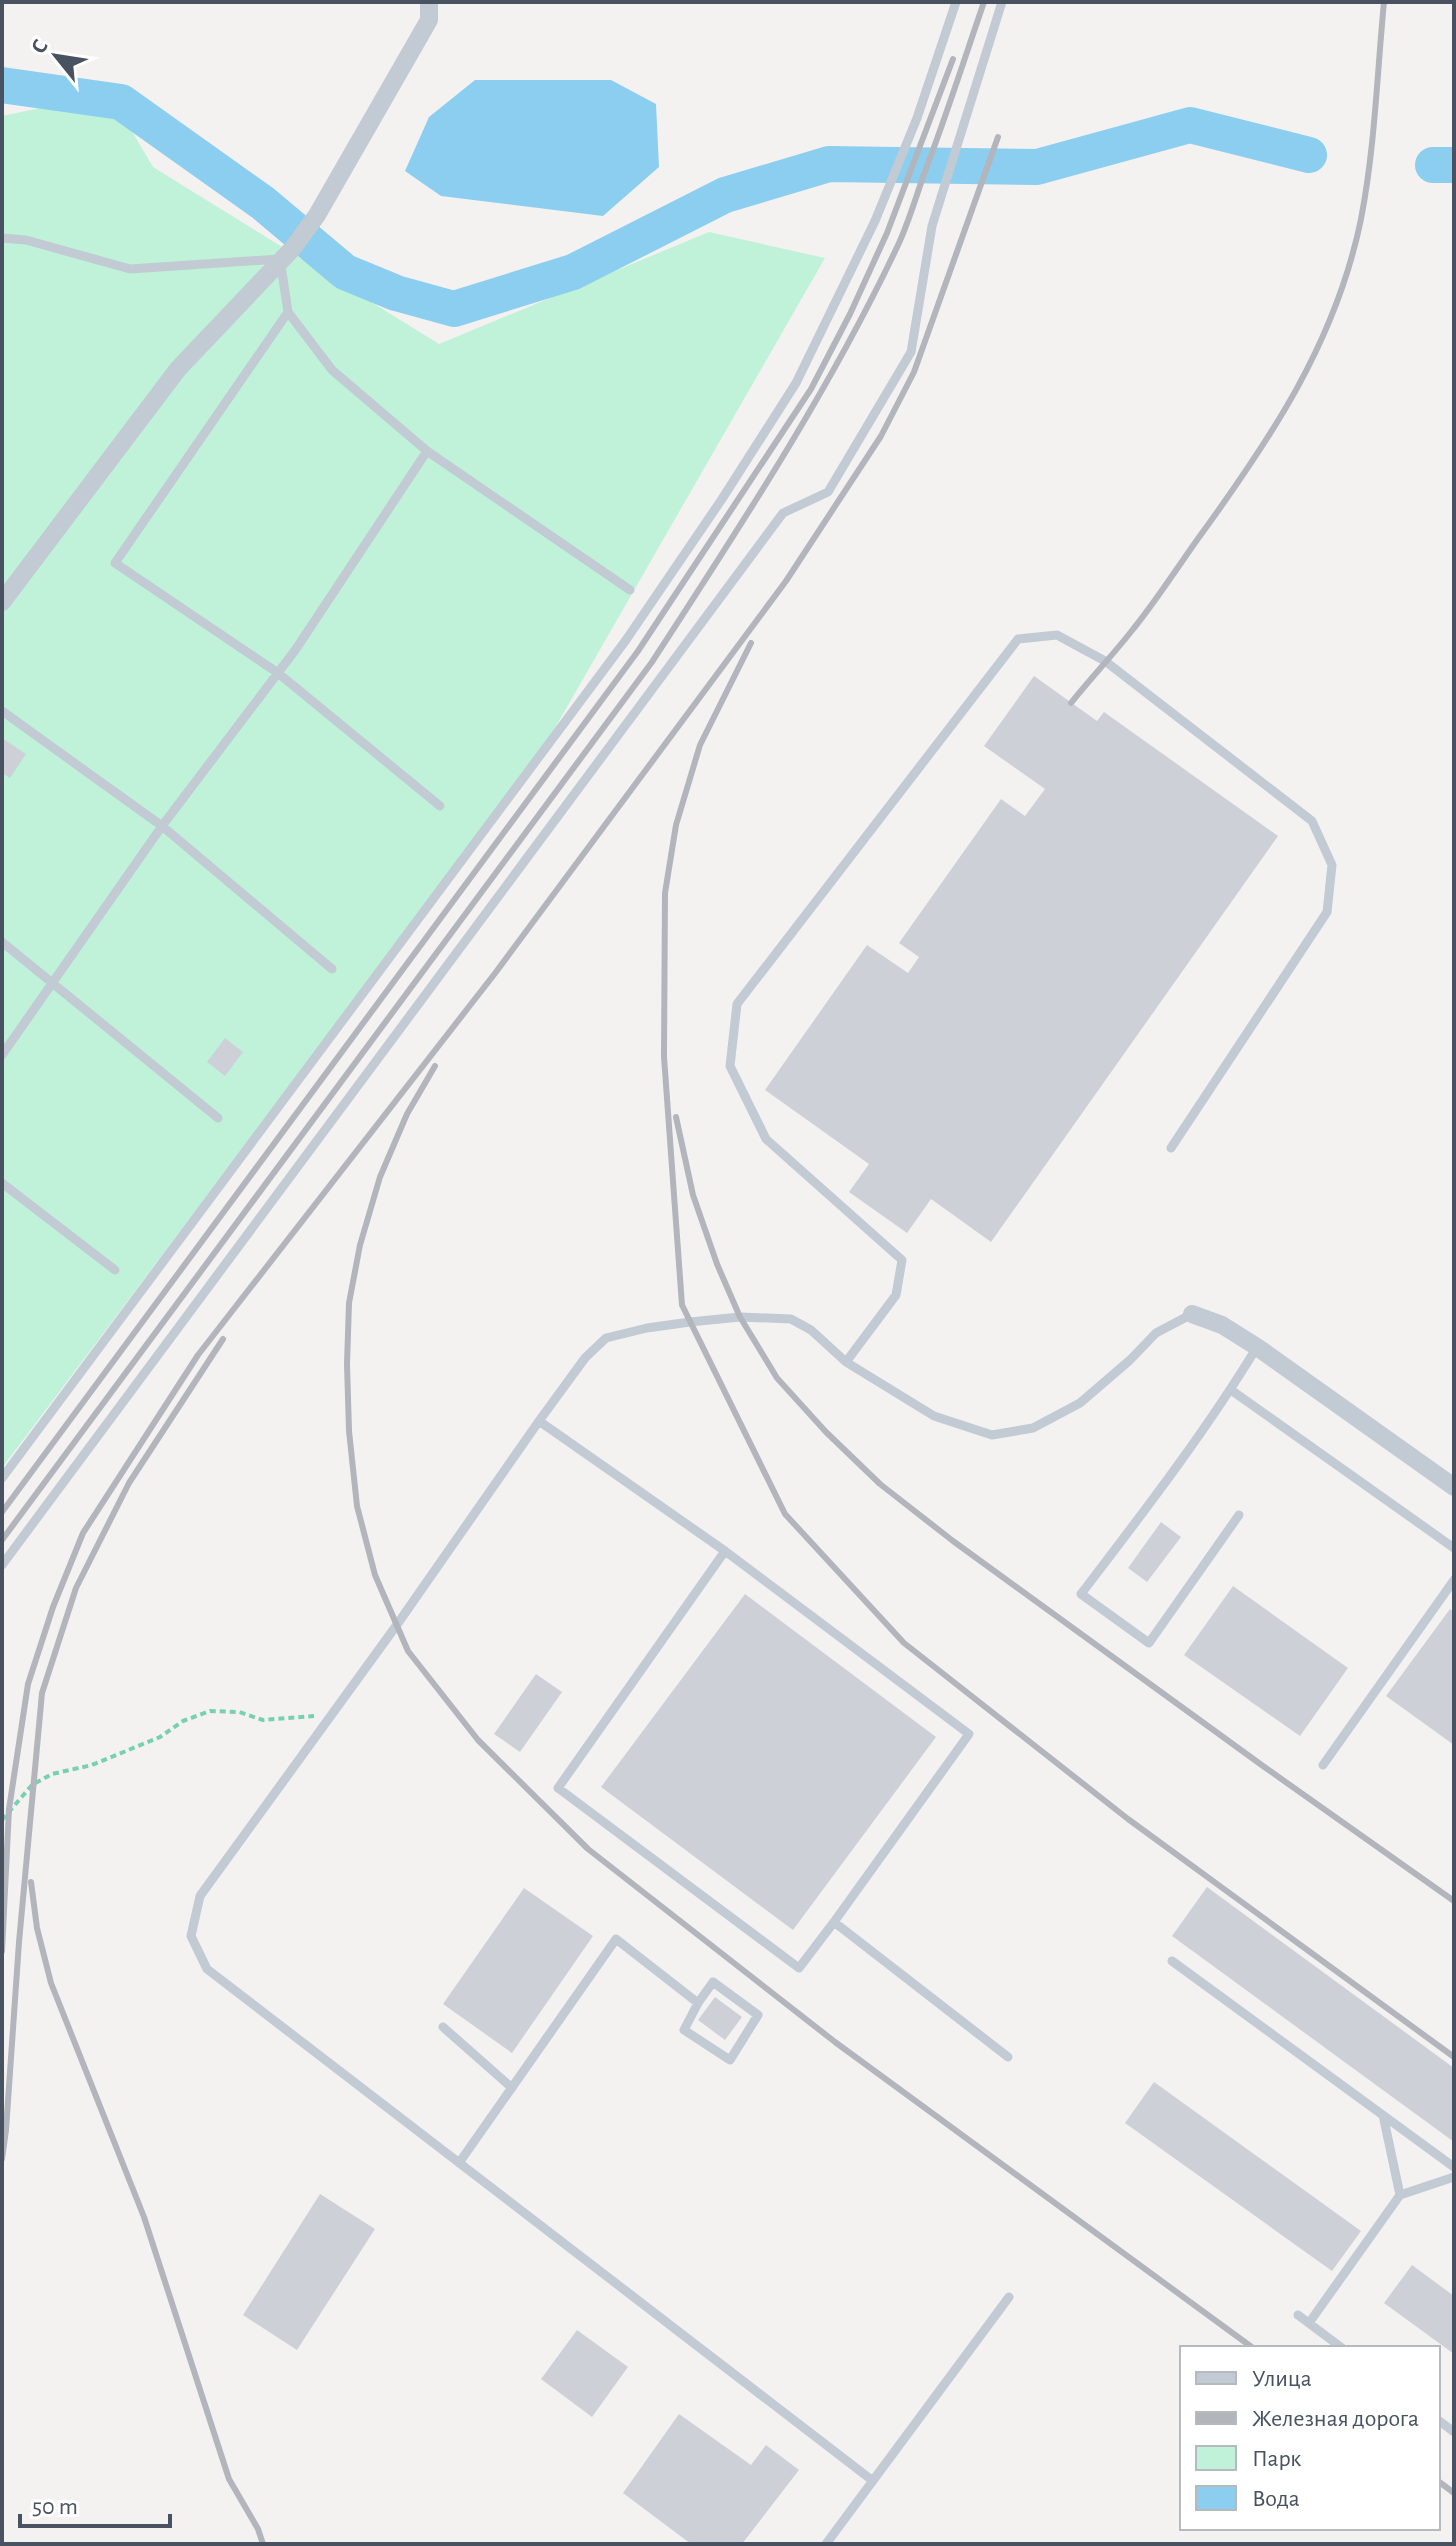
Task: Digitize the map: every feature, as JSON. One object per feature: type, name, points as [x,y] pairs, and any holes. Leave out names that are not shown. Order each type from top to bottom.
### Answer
[{"type":"street","points":[[2,602],[178,369],[286,254],[317,215],[429,20],[429,2]]},
{"type":"street","points":[[1192,1314],[1222,1325],[1257,1347],[1454,1487]]},
{"type":"lane","points":[[2,1478],[617,653],[722,499],[796,383],[875,221],[917,118],[956,2]]},
{"type":"lane","points":[[2,1565],[783,513],[828,492],[911,352],[932,226],[1002,2]]},
{"type":"lane","points":[[2,238],[26,240],[130,269],[286,254],[288,312],[332,370],[427,451],[630,590]]},
{"type":"lane","points":[[288,312],[115,563],[278,673],[440,806]]},
{"type":"lane","points":[[2,1055],[162,826],[278,673],[427,451]]},
{"type":"lane","points":[[846,1362],[896,1295],[902,1260],[766,1139],[730,1066],[737,1004],[1018,639],[1057,635],[1105,661],[1312,821],[1332,865],[1327,912],[1171,1148]]},
{"type":"lane","points":[[2,711],[162,826],[332,969]]},
{"type":"lane","points":[[2,942],[218,1118]]},
{"type":"lane","points":[[2,1183],[115,1270]]},
{"type":"lane","points":[[873,2481],[207,1969],[191,1936],[200,1896],[539,1421],[585,1358],[606,1338],[647,1328],[740,1317],[791,1319],[811,1330],[846,1362],[934,1416],[992,1435],[1033,1428],[1080,1403],[1156,1333],[1192,1314]]},
{"type":"lane","points":[[1239,1515],[1149,1643],[1081,1594],[1173,1474],[1257,1347]]},
{"type":"lane","points":[[1231,1390],[1454,1548]]},
{"type":"lane","points":[[539,1421],[725,1551],[969,1734],[799,1968],[558,1788],[725,1551]]},
{"type":"lane","points":[[1323,1765],[1454,1580]]},
{"type":"lane","points":[[834,1922],[1008,2057]]},
{"type":"lane","points":[[459,2163],[616,1939],[698,2003]]},
{"type":"lane","points":[[1172,1961],[1454,2167]]},
{"type":"lane","points":[[713,1982],[758,2015],[730,2060],[684,2030],[698,2003],[713,1982]]},
{"type":"lane","points":[[443,2027],[512,2088]]},
{"type":"lane","points":[[1383,2115],[1400,2195]]},
{"type":"lane","points":[[1309,2323],[1400,2195],[1454,2177]]},
{"type":"lane","points":[[826,2544],[1009,2297]]},
{"type":"lane","points":[[1298,2315],[1339,2346]]},
{"type":"path","points":[[2,1820],[32,1785],[52,1774],[92,1765],[160,1737],[183,1721],[210,1711],[239,1712],[263,1720],[332,1715]]},
{"type":"green space","points":[[114,101],[153,167],[439,344],[709,232],[825,258],[544,747],[2,1468],[2,116],[69,102]]},
{"type":"water","points":[[475,80],[611,80],[656,104],[659,167],[603,216],[441,196],[405,171],[429,117]]},
{"type":"building","points":[[1034,676],[1097,721],[1104,712],[1278,836],[991,1242],[931,1199],[907,1233],[849,1192],[869,1164],[765,1090],[867,945],[908,973],[919,957],[899,943],[1001,799],[1025,816],[1045,789],[984,746]]},
{"type":"building","points":[[2,738],[26,754],[10,778],[2,773]]},
{"type":"building","points":[[225,1038],[243,1052],[225,1076],[207,1062]]},
{"type":"building","points":[[1161,1522],[1181,1537],[1147,1582],[1128,1568]]},
{"type":"building","points":[[1233,1586],[1348,1668],[1300,1736],[1184,1655]]},
{"type":"building","points":[[745,1594],[936,1737],[793,1930],[601,1787]]},
{"type":"building","points":[[1450,1609],[1454,1612],[1454,1745],[1386,1696]]},
{"type":"building","points":[[536,1674],[562,1692],[520,1752],[494,1734]]},
{"type":"building","points":[[1207,1887],[1454,2068],[1454,2142],[1172,1936]]},
{"type":"building","points":[[524,1888],[593,1936],[512,2053],[443,2004]]},
{"type":"building","points":[[715,1997],[742,2017],[725,2040],[698,2020]]},
{"type":"building","points":[[1154,2082],[1361,2231],[1332,2271],[1125,2123]]},
{"type":"building","points":[[320,2194],[375,2229],[297,2350],[243,2315]]},
{"type":"building","points":[[1412,2265],[1454,2296],[1454,2354],[1384,2303]]},
{"type":"building","points":[[577,2330],[628,2367],[592,2417],[541,2379]]},
{"type":"building","points":[[679,2414],[751,2465],[766,2445],[799,2470],[742,2544],[691,2544],[623,2493]]},
{"type":"waterway","points":[[2,85],[121,102],[263,203],[345,272],[396,293],[454,309],[573,272],[725,195],[829,164],[1037,167],[1190,125],[1309,155]]},
{"type":"waterway","points":[[1433,165],[1454,165]]},
{"type":"railway","points":[[2,1540],[652,662],[718,559],[814,404],[899,243],[984,2]]},
{"type":"railway","points":[[1071,703],[1139,622],[1224,503],[1274,427],[1317,348],[1350,264],[1361,219],[1373,138],[1384,2]]},
{"type":"railway","points":[[2,1512],[638,651],[811,389],[887,233],[953,59]]},
{"type":"railway","points":[[2,1951],[9,1809],[28,1684],[53,1607],[83,1533],[198,1355],[496,972],[786,581],[881,436],[914,372],[998,137]]},
{"type":"railway","points":[[751,643],[700,745],[676,825],[665,893],[664,1057],[682,1305],[785,1514],[904,1643],[1128,1819],[1454,2057]]},
{"type":"railway","points":[[435,1066],[407,1114],[380,1177],[360,1245],[349,1303],[349,1431],[357,1506],[375,1575],[408,1651],[478,1740],[588,1849],[835,2042],[1250,2346]]},
{"type":"railway","points":[[676,1117],[693,1195],[717,1264],[740,1317],[777,1378],[826,1432],[880,1484],[953,1541],[1454,1901]]},
{"type":"railway","points":[[2,2159],[42,1693],[76,1588],[129,1483],[223,1339]]},
{"type":"railway","points":[[31,1882],[37,1928],[51,1983],[144,2217],[229,2479],[258,2529],[263,2544]]},
{"type":"railway","points":[[1440,2482],[1454,2493]]}]
